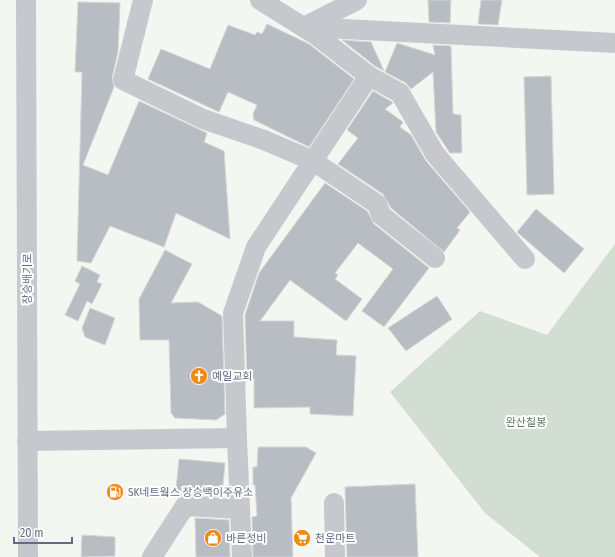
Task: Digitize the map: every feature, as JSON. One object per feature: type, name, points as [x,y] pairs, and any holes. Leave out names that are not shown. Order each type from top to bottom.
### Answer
[{"type":"street","name":"장승배기로","points":[[26,0],[28,557]]},
{"type":"street","points":[[143,0],[123,80],[203,119],[264,140],[313,161],[377,204],[381,215],[435,258]]},
{"type":"street","points":[[260,0],[316,34],[369,76],[400,93],[435,154],[525,259]]},
{"type":"street","points":[[304,27],[356,0]]},
{"type":"street","points":[[304,27],[615,42]]},
{"type":"street","points":[[242,557],[233,313],[256,247],[369,76]]},
{"type":"street","points":[[27,441],[237,438]]},
{"type":"street","points":[[334,503],[335,557]]},
{"type":"street","points":[[152,557],[185,506],[240,509]]},
{"type":"green space","name":"완산칠봉","points":[[615,244],[615,557],[540,557],[485,513],[390,392],[480,311],[547,335]]},
{"type":"building","points":[[428,0],[451,0],[450,23],[429,22]]},
{"type":"building","points":[[481,0],[502,0],[498,25],[478,24]]},
{"type":"building","points":[[78,2],[120,3],[118,52],[112,78],[114,87],[83,165],[108,175],[139,101],[207,133],[204,142],[224,151],[230,239],[176,213],[164,247],[110,226],[91,263],[77,261],[82,72],[75,72]]},
{"type":"building","points":[[267,24],[309,44],[354,79],[309,147],[254,120],[253,114],[257,105],[228,92],[219,112],[148,79],[161,49],[210,69],[228,25],[255,35],[257,32],[262,34]]},
{"type":"building","points":[[342,40],[371,42],[384,71],[375,66]]},
{"type":"building","points":[[397,43],[435,55],[433,45],[451,46],[453,114],[461,115],[462,153],[450,153],[436,132],[433,72],[411,89],[406,83],[385,72]]},
{"type":"building","points":[[551,76],[554,194],[527,195],[524,77]]},
{"type":"building","points":[[373,91],[393,103],[385,109],[403,122],[400,127],[411,135],[426,161],[470,212],[457,228],[460,230],[444,252],[391,208],[383,194],[338,164],[358,138],[347,130]]},
{"type":"building","points":[[325,183],[367,211],[374,224],[429,268],[384,327],[362,311],[393,269],[358,243],[335,273],[338,275],[335,279],[362,299],[346,321],[290,280],[260,321],[294,321],[294,337],[337,340],[336,355],[356,356],[353,416],[310,414],[310,407],[254,408],[254,379],[247,379],[245,315],[259,273]]},
{"type":"building","points":[[536,209],[584,249],[564,273],[517,232]]},
{"type":"building","name":"예일교회","points":[[165,250],[192,264],[171,303],[198,302],[222,316],[225,414],[216,420],[175,418],[171,413],[169,340],[140,340],[139,299]]},
{"type":"building","points":[[82,266],[100,275],[97,282],[102,284],[92,304],[87,301],[78,321],[65,315],[80,284],[75,281]]},
{"type":"building","points":[[437,296],[452,319],[406,351],[388,328]]},
{"type":"building","points":[[90,308],[115,318],[105,345],[85,337],[82,328]]},
{"type":"building","points":[[258,447],[306,447],[316,453],[291,498],[293,557],[253,557],[252,517],[257,516],[255,485],[253,485],[253,467],[257,467]]},
{"type":"building","points":[[179,459],[225,463],[222,497],[181,495],[176,489]]},
{"type":"building","points":[[415,484],[418,557],[347,557],[345,487]]},
{"type":"building","name":"바른정비","points":[[195,518],[229,520],[230,557],[196,557]]},
{"type":"building","points":[[82,535],[115,537],[115,556],[81,557]]},
{"type":"place","name":"예일교회","points":[[199,376]]},
{"type":"place","name":"SK네트웤스 장승백이주유소","points":[[115,492]]},
{"type":"place","name":"바른정비","points":[[213,538]]},
{"type":"place","name":"천운마트","points":[[302,538]]}]
